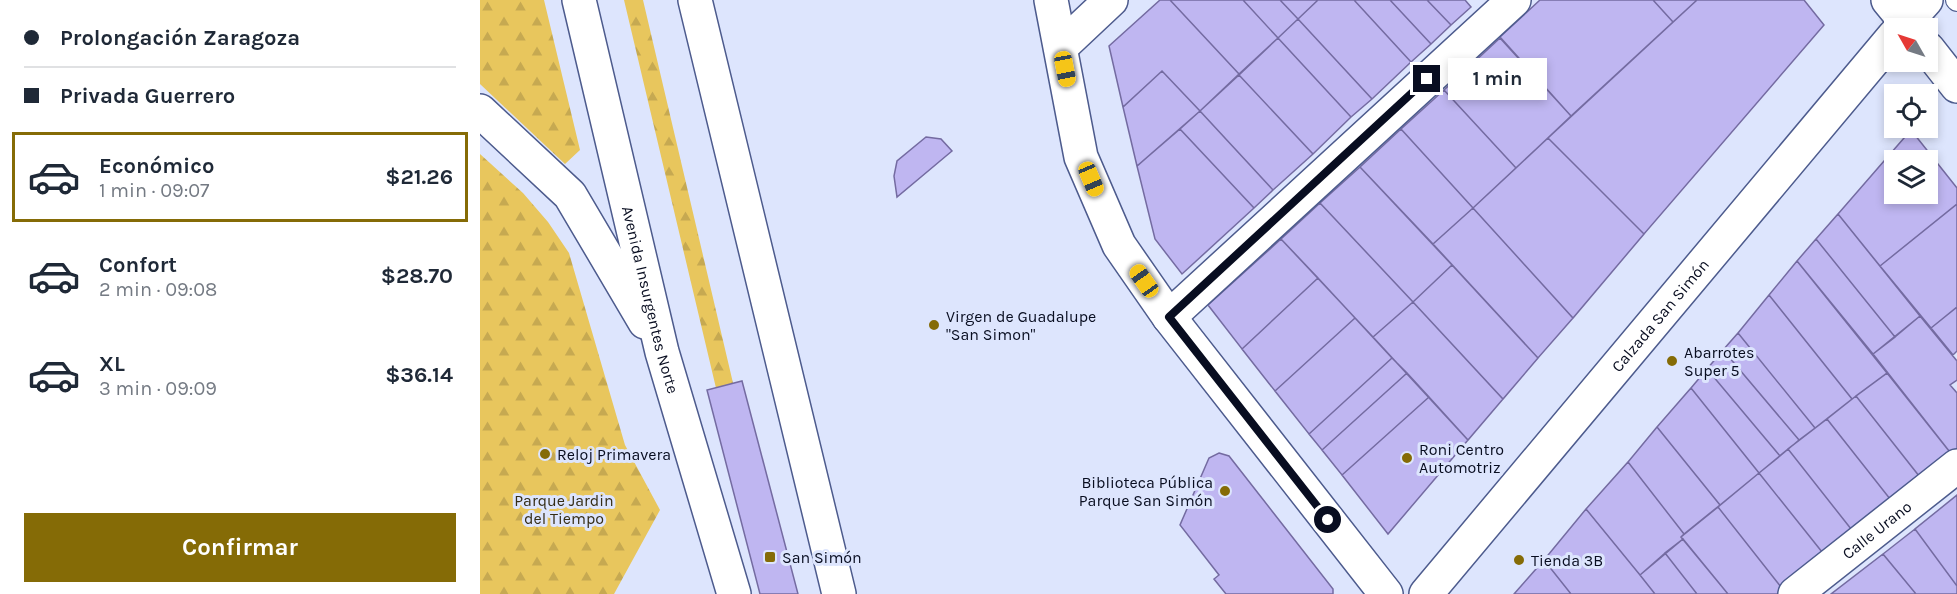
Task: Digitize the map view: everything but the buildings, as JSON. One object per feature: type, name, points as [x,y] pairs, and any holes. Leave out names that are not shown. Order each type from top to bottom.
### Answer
[{"type":"main road","name":"Avenida Insurgentes Norte","points":[[579,0],[662,352],[734,594]]},
{"type":"main road","points":[[695,0],[839,594]]},
{"type":"main road","points":[[1051,0],[1082,157],[1119,245],[1169,317],[1386,594]]},
{"type":"main road","points":[[1061,47],[1111,0]]},
{"type":"main road","points":[[1169,317],[1514,0]]},
{"type":"main road","name":"Calzada San Simón","points":[[1426,594],[1884,43]]},
{"type":"main road","points":[[1938,62],[1957,86]]},
{"type":"main road","points":[[480,111],[570,195],[662,352]]},
{"type":"main road","name":"Calle Urano","points":[[1795,594],[1957,466]]},
{"type":"green space","points":[[480,0],[544,0],[580,150],[565,164],[480,84]]},
{"type":"green space","points":[[624,0],[643,0],[733,383],[716,388]]},
{"type":"green space","name":"Parque Jardin del Tiempo","points":[[480,154],[523,193],[548,222],[569,253],[625,445],[660,510],[614,594],[480,594]]},
{"type":"place","name":"Virgen de Guadalupe \"San Simon\"","points":[[934,325]]},
{"type":"place","name":"Abarrotes Super 5","points":[[1672,361]]},
{"type":"place","name":"Reloj Primavera","points":[[545,454]]},
{"type":"place","name":"Roni Centro Automotriz","points":[[1407,458]]},
{"type":"place","name":"Biblioteca Pública Parque San Simón","points":[[1225,491]]},
{"type":"place","name":"San Simón","points":[[770,557]]},
{"type":"place","name":"Tienda 3B","points":[[1519,560]]},
{"type":"route","points":[[1328,520],[1169,317],[1427,79]]}]
